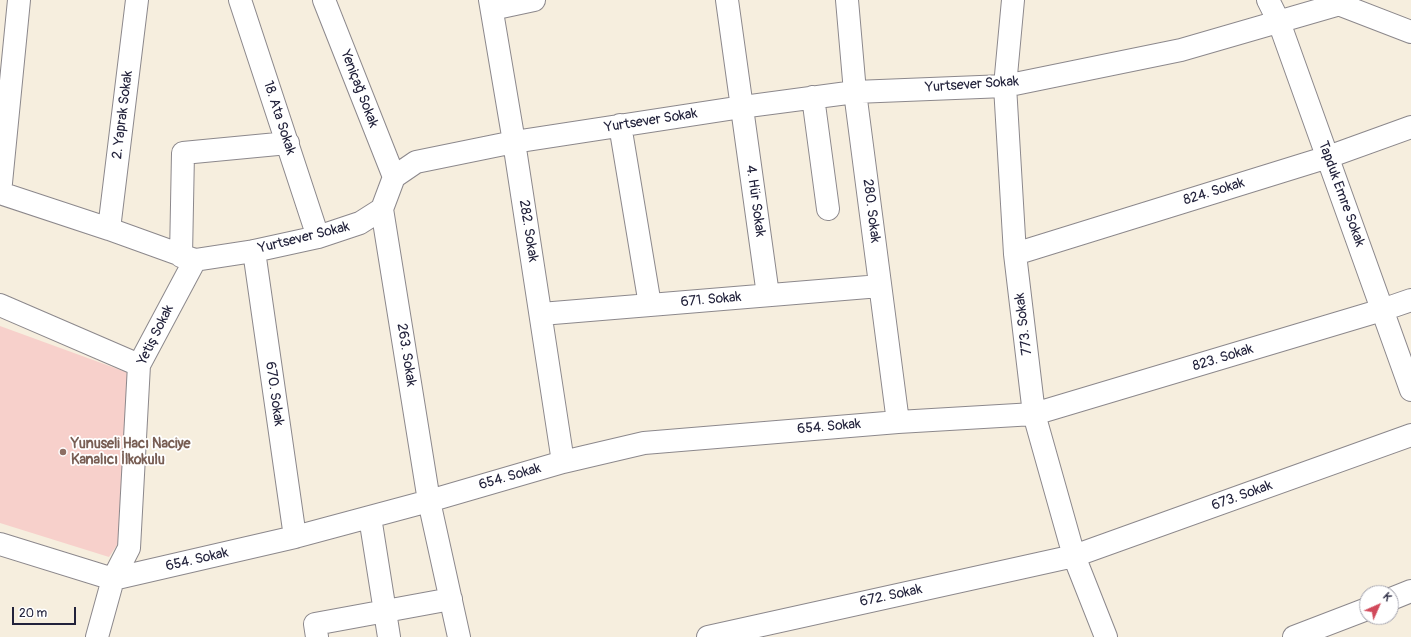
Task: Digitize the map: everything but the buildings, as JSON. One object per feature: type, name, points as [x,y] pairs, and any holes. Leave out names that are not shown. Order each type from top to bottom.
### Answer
[{"type":"street","points":[[0,193],[18,0]]},
{"type":"street","name":"2. Yaprak Sokak","points":[[109,229],[137,0]]},
{"type":"street","name":"18. Ata Sokak","points":[[240,0],[318,237]]},
{"type":"street","name":"Yeniçağ Sokak","points":[[324,0],[394,177]]},
{"type":"street","points":[[491,4],[534,0]]},
{"type":"street","name":"4. Hür Sokak","points":[[727,0],[768,295]]},
{"type":"street","name":"280. Sokak","points":[[847,0],[855,92],[898,422]]},
{"type":"street","name":"773. Sokak","points":[[1012,0],[1005,86],[1015,254],[1034,414],[1074,556],[1106,637]]},
{"type":"street","name":"Tapduk Emre Sokak","points":[[1268,0],[1279,22],[1411,390]]},
{"type":"street","points":[[1334,2],[1411,32]]},
{"type":"street","name":"Yurtsever Sokak","points":[[394,177],[416,162],[514,142],[620,125],[855,92],[1005,86],[1181,50],[1279,22],[1334,2]]},
{"type":"street","name":"282. Sokak","points":[[491,4],[514,142],[563,462]]},
{"type":"street","points":[[812,97],[828,209]]},
{"type":"street","points":[[620,125],[650,305]]},
{"type":"street","name":"824. Sokak","points":[[1015,254],[1328,156],[1411,127]]},
{"type":"street","name":"Yetiş Sokak","points":[[96,637],[113,579],[130,548],[139,366],[188,258],[182,153],[288,143]]},
{"type":"street","points":[[382,209],[394,177]]},
{"type":"street","name":"Yurtsever Sokak","points":[[0,193],[109,229],[188,258],[254,251],[318,237],[360,223],[382,209]]},
{"type":"street","name":"263. Sokak","points":[[382,209],[429,501],[459,637]]},
{"type":"street","name":"670. Sokak","points":[[254,251],[295,537]]},
{"type":"street","name":"671. Sokak","points":[[541,314],[880,286]]},
{"type":"street","name":"823. Sokak","points":[[1034,414],[1411,300]]},
{"type":"street","points":[[0,305],[139,366]]},
{"type":"street","name":"654. Sokak","points":[[113,579],[295,537],[429,501],[563,462],[644,443],[898,422],[1034,414]]},
{"type":"street","name":"673. Sokak","points":[[1074,556],[1411,435]]},
{"type":"street","points":[[370,517],[389,637]]},
{"type":"street","points":[[0,544],[113,579]]},
{"type":"street","name":"672. Sokak","points":[[708,637],[1074,556]]},
{"type":"street","points":[[1399,596],[1411,591]]},
{"type":"street","points":[[317,637],[315,624],[451,599]]},
{"type":"street","points":[[1308,634],[1359,612]]},
{"type":"shaded area","name":"Yunuseli Hacı Naciye Kanalıcı İlkokulu","points":[[0,326],[126,372],[132,381],[121,539],[109,557],[0,523]]},
{"type":"place","name":"Yunuseli Hacı Naciye Kanalıcı İlkokulu","points":[[63,452]]}]
